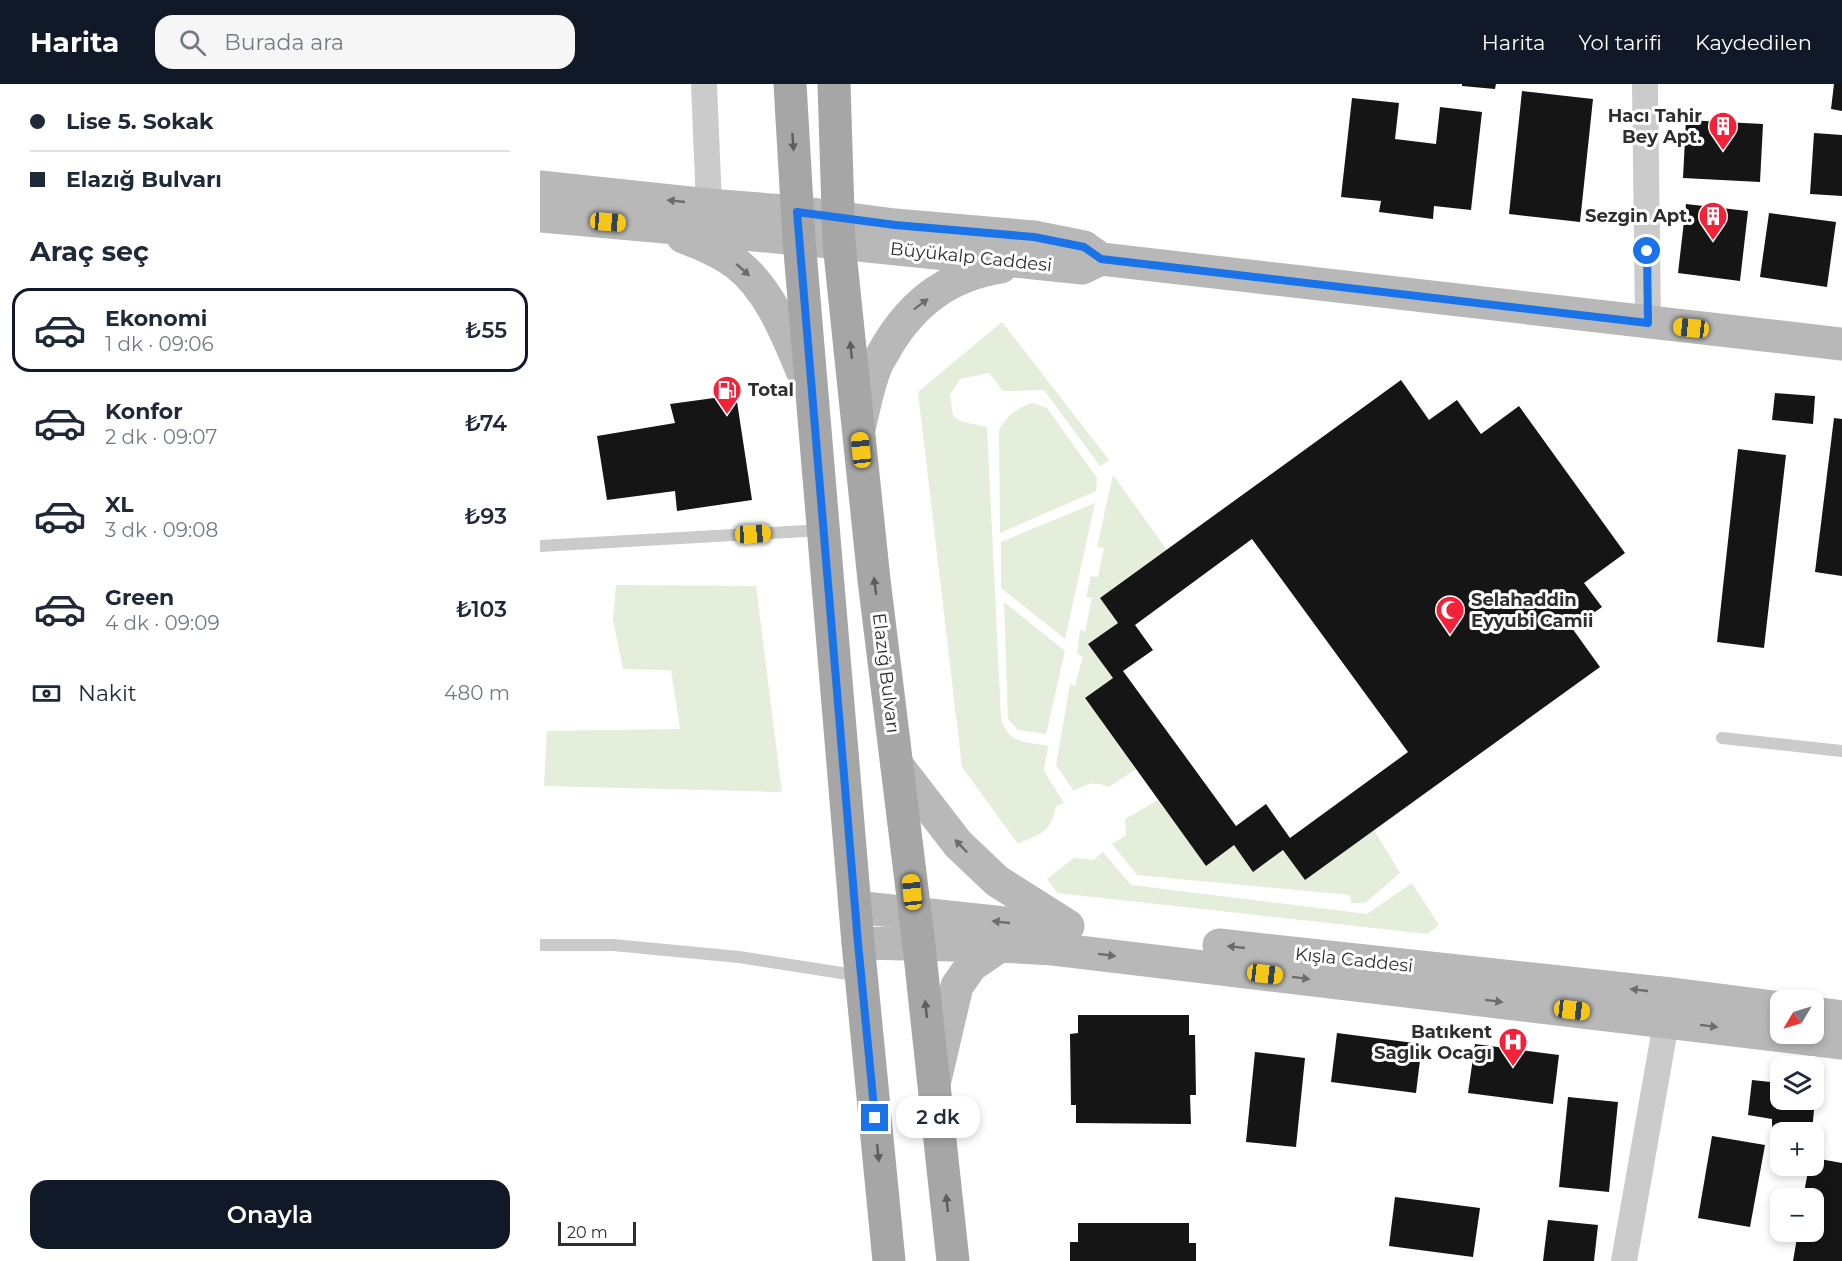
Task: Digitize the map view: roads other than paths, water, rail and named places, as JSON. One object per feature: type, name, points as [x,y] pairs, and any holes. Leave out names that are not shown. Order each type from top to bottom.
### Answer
[{"type":"main road","points":[[790,84],[798,226],[858,943],[889,1261]]},
{"type":"main road","name":"Elazığ Bulvarı","points":[[834,84],[839,230],[874,580],[919,946],[953,1261]]},
{"type":"street","points":[[704,84],[709,205]]},
{"type":"street","points":[[1645,84],[1648,323]]},
{"type":"street","points":[[540,187],[709,205],[798,226]]},
{"type":"street","points":[[540,216],[653,226],[798,226]]},
{"type":"street","name":"Büyükalp Caddesi","points":[[839,230],[895,225],[1034,237],[1084,247],[1101,259],[1842,344]]},
{"type":"street","points":[[653,226],[722,254],[750,276],[763,292],[776,315],[812,394]]},
{"type":"street","name":"Büyükalp Caddesi","points":[[798,226],[839,230],[1022,263],[1083,268],[1101,259]]},
{"type":"street","points":[[859,429],[876,365],[911,311],[949,282],[982,270],[1022,263]]},
{"type":"street","points":[[897,765],[958,844],[997,880],[1075,930]]},
{"type":"street","name":"Kışla Caddesi","points":[[855,907],[1075,930],[1669,1007],[1770,1008]]},
{"type":"street","points":[[858,943],[1053,949],[1669,1007],[1842,1043]]},
{"type":"street","points":[[933,1085],[957,986],[971,966],[1000,946]]},
{"type":"street","points":[[1624,1261],[1669,1007]]},
{"type":"street","points":[[1824,1014],[1842,1017]]},
{"type":"lane","points":[[540,546],[824,530]]},
{"type":"lane","points":[[1722,738],[1842,752]]},
{"type":"lane","points":[[540,945],[613,945],[727,956],[861,976]]},
{"type":"place","name":"Hacı Tahir Bey Apt.","points":[[1723,152]]},
{"type":"place","name":"Sezgin Apt.","points":[[1713,242]]},
{"type":"place","name":"Total","points":[[727,416]]},
{"type":"place","name":"Selahaddin Eyyubi Camii","points":[[1450,636]]},
{"type":"place","name":"Batıkent Saglık Ocagı","points":[[1513,1068]]}]
